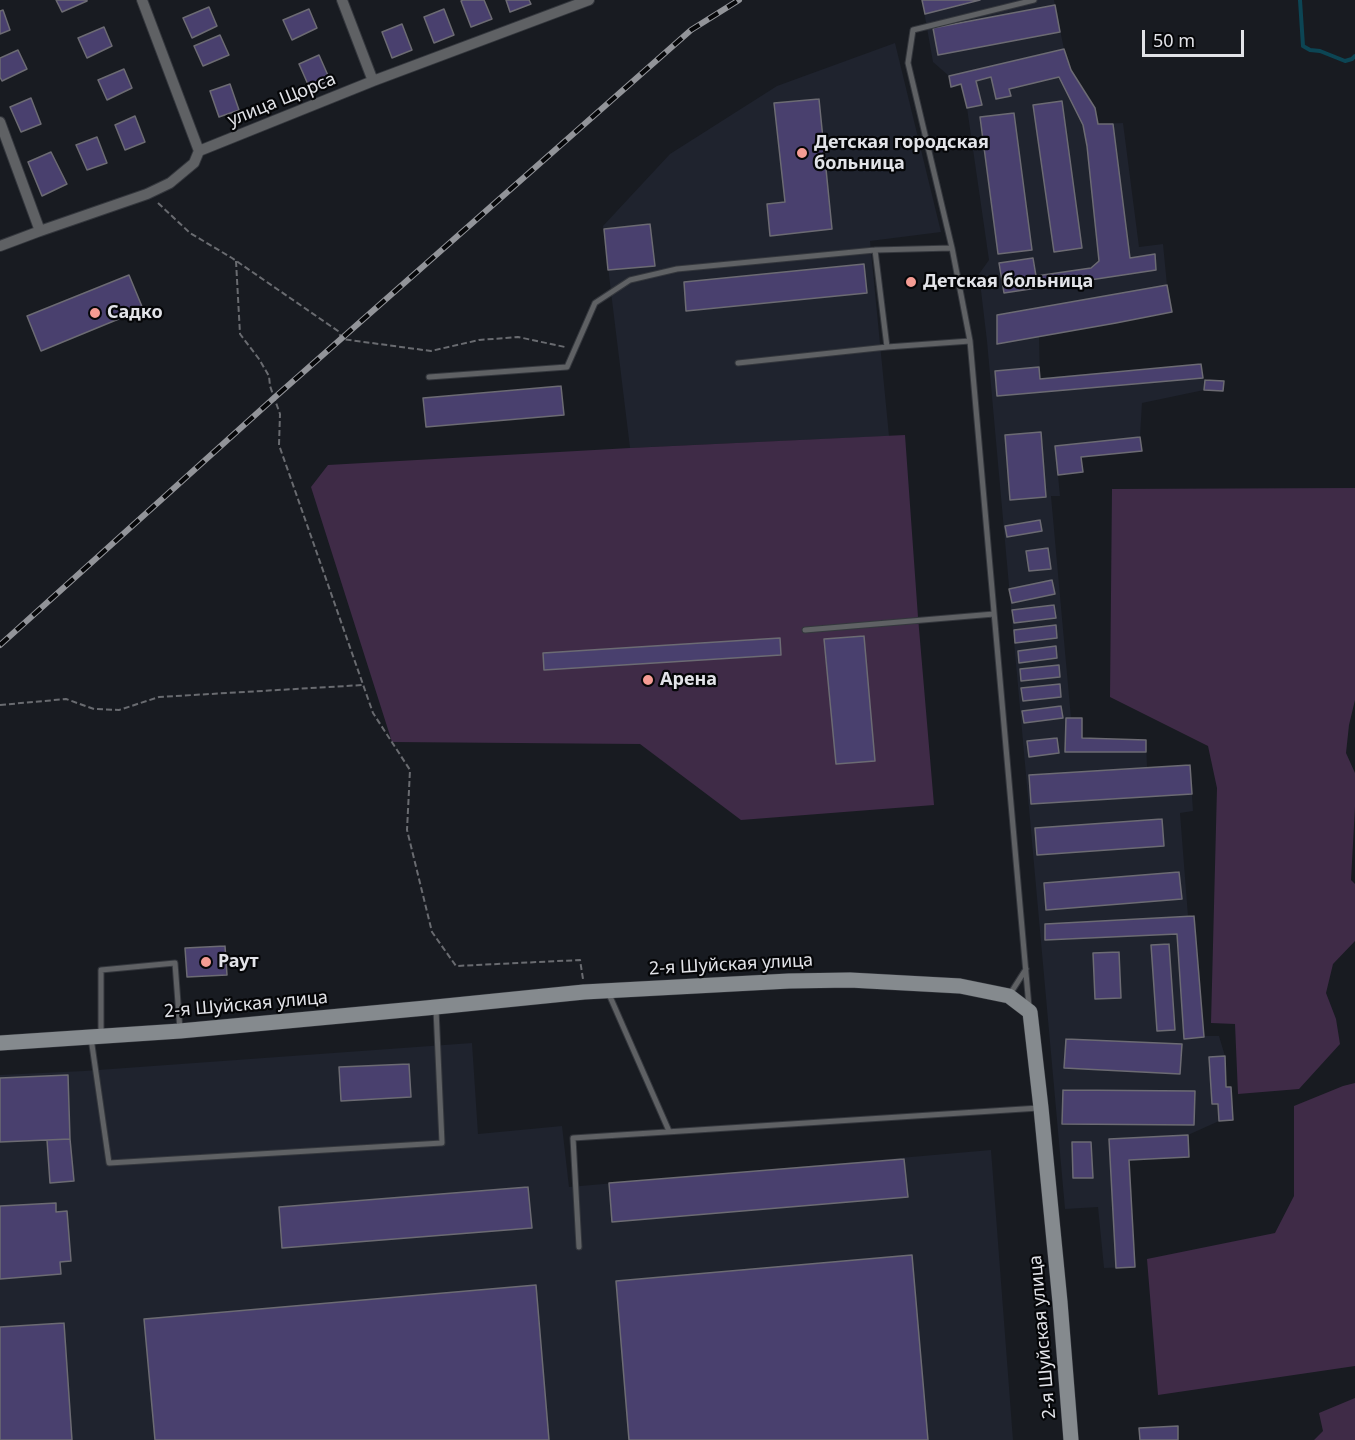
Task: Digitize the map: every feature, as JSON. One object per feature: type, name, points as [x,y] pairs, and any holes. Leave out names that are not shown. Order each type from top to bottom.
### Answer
[{"type":"street","points":[[0,246],[147,194],[170,183],[194,163],[199,151],[142,0]]},
{"type":"street","points":[[342,0],[373,81]]},
{"type":"street","name":"улица Щорса","points":[[199,151],[373,81],[589,0]]},
{"type":"street","points":[[0,122],[40,231]]},
{"type":"street","name":"2-я Шуйская улица","points":[[0,1043],[180,1030],[584,992],[789,981],[850,980],[960,986],[1009,996],[1030,1012],[1060,1302],[1071,1440]]},
{"type":"lane","points":[[1030,1012],[970,341],[952,249],[908,63],[913,30],[1034,0]]},
{"type":"lane","points":[[429,377],[567,367],[595,303],[630,280],[676,269],[875,250],[952,249]]},
{"type":"lane","points":[[875,250],[887,347]]},
{"type":"lane","points":[[738,363],[887,347],[970,341]]},
{"type":"lane","points":[[805,630],[994,614]]},
{"type":"lane","points":[[180,1030],[175,963],[101,970],[96,1036],[109,1164],[442,1143],[436,1007]]},
{"type":"lane","points":[[1009,996],[1026,969]]},
{"type":"lane","points":[[607,991],[669,1131]]},
{"type":"lane","points":[[579,1247],[573,1138],[1041,1108]]},
{"type":"path","points":[[147,194],[190,233],[236,261],[338,331],[342,339],[431,351],[479,340],[518,337],[574,349]]},
{"type":"path","points":[[236,261],[240,334],[269,376],[270,386],[280,414],[279,445],[373,713],[410,770],[407,830],[432,932],[456,966],[580,960],[584,992]]},
{"type":"path","points":[[0,705],[66,699],[94,709],[119,710],[159,697],[363,685]]},
{"type":"shaded area","points":[[922,0],[1054,0],[1064,49],[1071,69],[1095,108],[1098,124],[1123,123],[1139,247],[1163,244],[1172,312],[1039,337],[1040,378],[1201,364],[1204,380],[1224,381],[1223,391],[1204,390],[1142,403],[1140,437],[1142,451],[1081,457],[1083,472],[1058,475],[1060,496],[1051,496],[1071,718],[1082,718],[1082,738],[1146,740],[1147,767],[1190,765],[1193,811],[1180,813],[1188,916],[1204,1036],[1219,1036],[1225,1056],[1226,1087],[1231,1087],[1233,1120],[1219,1121],[1188,1135],[1189,1157],[1129,1161],[1135,1267],[1104,1268],[1098,1207],[1065,1209],[987,341],[979,274],[989,260],[967,108],[961,85],[951,87],[949,76],[933,62]]},
{"type":"shaded area","points":[[895,43],[941,232],[870,241],[889,436],[630,448],[603,226],[670,154],[777,86]]},
{"type":"shaded area","name":"Арена","points":[[905,435],[934,805],[741,820],[640,744],[392,742],[311,487],[328,465]]},
{"type":"shaded area","points":[[1355,488],[1355,700],[1346,753],[1355,773],[1351,880],[1355,884],[1355,941],[1333,964],[1326,993],[1336,1019],[1340,1044],[1299,1089],[1238,1094],[1235,1024],[1211,1023],[1217,788],[1208,746],[1110,697],[1112,489]]},
{"type":"shaded area","points":[[472,1043],[478,1134],[562,1126],[569,1187],[991,1150],[1013,1440],[0,1440],[0,1075]]},
{"type":"shaded area","points":[[1355,1083],[1355,1366],[1158,1395],[1147,1259],[1275,1233],[1294,1196],[1294,1106]]},
{"type":"shaded area","points":[[1355,1398],[1355,1440],[1314,1440],[1323,1431],[1319,1413]]},
{"type":"building","points":[[56,0],[87,0],[87,1],[62,12]]},
{"type":"building","points":[[484,0],[492,19],[471,27],[461,1]]},
{"type":"building","points":[[506,0],[529,0],[531,4],[510,12]]},
{"type":"building","points":[[922,0],[980,0],[925,14]]},
{"type":"building","points":[[1055,5],[1060,32],[938,55],[933,28]]},
{"type":"building","points":[[209,7],[217,26],[192,38],[183,18]]},
{"type":"building","points":[[309,9],[317,28],[292,40],[283,20]]},
{"type":"building","points":[[444,9],[454,35],[434,43],[424,17]]},
{"type":"building","points":[[3,10],[10,30],[0,34],[0,11]]},
{"type":"building","points":[[402,24],[412,50],[392,58],[382,32]]},
{"type":"building","points":[[104,27],[112,46],[87,58],[78,38]]},
{"type":"building","points":[[220,35],[229,55],[203,66],[194,46]]},
{"type":"building","points":[[1064,49],[1071,70],[1095,108],[1098,124],[1113,124],[1130,258],[1155,254],[1156,270],[1004,293],[999,263],[1033,258],[1036,276],[1091,268],[1099,261],[1083,125],[1059,77],[1009,89],[1011,96],[996,99],[991,77],[976,81],[982,105],[967,108],[961,84],[951,87],[949,76]]},
{"type":"building","points":[[18,50],[27,69],[2,81],[0,58]]},
{"type":"building","points":[[319,55],[330,80],[310,89],[299,64]]},
{"type":"building","points":[[124,69],[132,88],[107,100],[98,80]]},
{"type":"building","points":[[230,84],[239,110],[219,117],[210,91]]},
{"type":"building","points":[[31,98],[41,124],[21,132],[10,107]]},
{"type":"building","name":"Детская городская больница","points":[[819,99],[832,229],[770,236],[767,204],[785,202],[774,103]]},
{"type":"building","points":[[1062,101],[1082,248],[1054,252],[1033,105]]},
{"type":"building","points":[[1014,113],[1032,250],[998,254],[980,117]]},
{"type":"building","points":[[135,116],[145,142],[125,150],[115,125]]},
{"type":"building","points":[[97,137],[107,163],[87,170],[76,145]]},
{"type":"building","points":[[51,152],[67,184],[42,196],[28,162]]},
{"type":"building","points":[[650,224],[655,266],[608,270],[604,229]]},
{"type":"building","points":[[864,264],[867,293],[686,311],[684,282]]},
{"type":"building","points":[[129,275],[143,309],[41,351],[27,316]]},
{"type":"building","points":[[1167,285],[1172,312],[997,344],[997,315]]},
{"type":"building","points":[[1201,364],[1203,378],[997,396],[995,371],[1039,367],[1040,379]]},
{"type":"building","points":[[1205,380],[1224,381],[1223,391],[1204,390]]},
{"type":"building","points":[[561,386],[564,415],[426,427],[423,398]]},
{"type":"building","points":[[1041,432],[1046,497],[1010,500],[1005,435]]},
{"type":"building","points":[[1140,437],[1142,451],[1081,457],[1083,472],[1058,475],[1055,446]]},
{"type":"building","points":[[1040,520],[1042,531],[1007,537],[1005,526]]},
{"type":"building","points":[[1048,548],[1051,569],[1029,571],[1026,551]]},
{"type":"building","points":[[1052,580],[1055,594],[1012,603],[1009,589]]},
{"type":"building","points":[[1054,605],[1056,618],[1014,623],[1012,610]]},
{"type":"building","points":[[1056,625],[1057,638],[1015,643],[1014,630]]},
{"type":"building","points":[[864,636],[875,761],[836,764],[824,639]]},
{"type":"building","points":[[780,638],[781,655],[544,670],[543,653]]},
{"type":"building","points":[[1056,646],[1057,658],[1019,663],[1018,651]]},
{"type":"building","points":[[1059,665],[1060,677],[1021,681],[1020,669]]},
{"type":"building","points":[[1060,684],[1061,697],[1023,701],[1021,688]]},
{"type":"building","points":[[1061,706],[1063,718],[1024,723],[1022,711]]},
{"type":"building","points":[[1066,718],[1082,718],[1082,738],[1146,740],[1146,752],[1065,752]]},
{"type":"building","points":[[1057,738],[1059,753],[1029,757],[1027,741]]},
{"type":"building","points":[[1190,765],[1192,794],[1031,804],[1029,775]]},
{"type":"building","points":[[1162,819],[1164,846],[1037,855],[1035,828]]},
{"type":"building","points":[[1179,872],[1182,899],[1046,910],[1044,883]]},
{"type":"building","points":[[1194,916],[1204,1037],[1184,1039],[1177,934],[1045,940],[1045,924]]},
{"type":"building","points":[[1169,944],[1175,1030],[1157,1031],[1151,945]]},
{"type":"building","name":"Раут","points":[[225,946],[227,975],[187,977],[185,948]]},
{"type":"building","points":[[1119,952],[1121,998],[1095,999],[1093,953]]},
{"type":"building","points":[[1066,1039],[1182,1044],[1180,1074],[1064,1068]]},
{"type":"building","points":[[1225,1056],[1226,1087],[1231,1087],[1233,1120],[1219,1121],[1218,1104],[1212,1104],[1209,1057]]},
{"type":"building","points":[[409,1064],[411,1097],[341,1101],[339,1067]]},
{"type":"building","points":[[68,1075],[70,1139],[0,1142],[0,1078]]},
{"type":"building","points":[[1063,1090],[1195,1091],[1194,1125],[1062,1124]]},
{"type":"building","points":[[1188,1135],[1189,1157],[1129,1160],[1135,1267],[1116,1268],[1109,1139]]},
{"type":"building","points":[[70,1139],[74,1181],[50,1183],[47,1140]]},
{"type":"building","points":[[1072,1142],[1091,1142],[1093,1178],[1073,1178]]},
{"type":"building","points":[[904,1159],[908,1197],[612,1222],[609,1183]]},
{"type":"building","points":[[528,1187],[532,1228],[282,1248],[279,1207]]},
{"type":"building","points":[[56,1203],[56,1212],[67,1211],[71,1261],[60,1262],[61,1274],[0,1279],[0,1206]]},
{"type":"building","points":[[912,1255],[928,1440],[629,1440],[616,1281]]},
{"type":"building","points":[[536,1285],[549,1440],[155,1440],[144,1319]]},
{"type":"building","points":[[64,1323],[72,1440],[0,1440],[0,1327]]},
{"type":"building","points":[[1178,1426],[1178,1440],[1140,1440],[1139,1428]]},
{"type":"waterway","points":[[1300,0],[1303,46],[1345,61],[1355,56]]},
{"type":"railway","points":[[0,645],[274,398],[691,30],[739,0]]},
{"type":"place","name":"Детская городская больница","points":[[802,153]]},
{"type":"place","name":"Детская больница","points":[[911,282]]},
{"type":"place","name":"Садко","points":[[95,313]]},
{"type":"place","name":"Арена","points":[[648,680]]},
{"type":"place","name":"Раут","points":[[206,962]]}]
